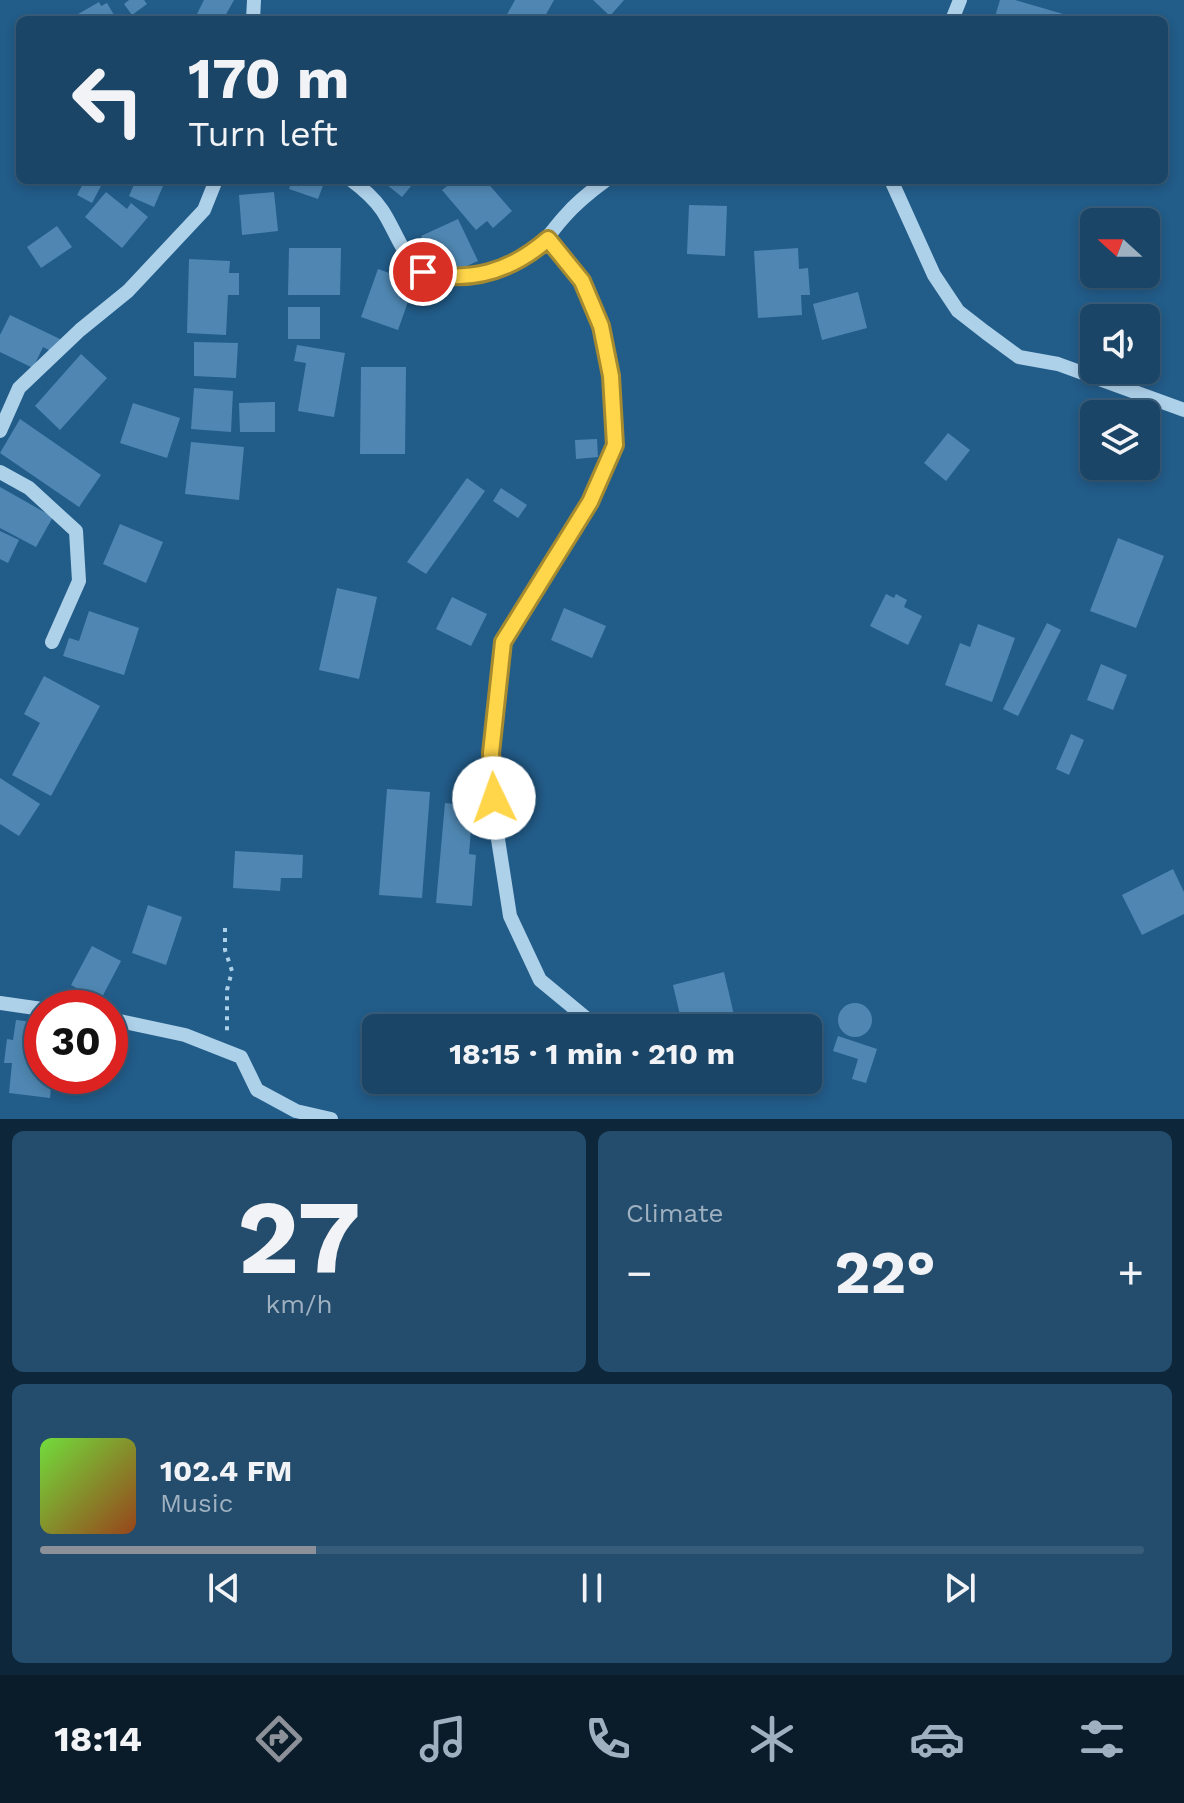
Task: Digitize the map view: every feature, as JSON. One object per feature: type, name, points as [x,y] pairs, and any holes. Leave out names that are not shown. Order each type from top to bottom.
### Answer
[{"type":"street","points":[[0,431],[19,388],[80,330],[128,291],[204,210],[214,184]]},
{"type":"street","points":[[357,184],[368,192],[383,211],[398,242],[423,272],[452,279],[478,275],[527,257],[548,239],[580,200],[601,184]]},
{"type":"street","points":[[893,184],[934,275],[958,311],[976,325],[1019,357],[1058,364],[1184,410]]},
{"type":"street","points":[[548,239],[582,281],[601,326],[611,376],[615,445],[590,502],[503,642],[491,753],[495,820],[510,916],[540,980],[581,1014]]},
{"type":"street","points":[[0,472],[29,488],[76,531],[79,581],[52,642]]},
{"type":"street","points":[[0,1003],[24,1006]]},
{"type":"street","points":[[128,1023],[185,1035],[241,1057],[257,1090],[296,1111],[331,1119]]},
{"type":"path","points":[[225,928],[225,950],[232,971],[227,990],[227,1036],[241,1057]]},
{"type":"building","points":[[129,0],[144,0],[147,4],[132,15],[124,4]]},
{"type":"building","points":[[204,0],[234,0],[225,16],[196,16]]},
{"type":"building","points":[[515,0],[554,0],[545,16],[506,16]]},
{"type":"building","points":[[593,0],[624,0],[610,16]]},
{"type":"building","points":[[1000,0],[1015,0],[1063,14],[1062,16],[995,16]]},
{"type":"building","points":[[99,2],[101,6],[107,3],[115,16],[75,16]]},
{"type":"building","points":[[83,184],[101,186],[92,203],[77,195]]},
{"type":"building","points":[[134,184],[163,186],[154,207],[129,196]]},
{"type":"building","points":[[291,184],[324,184],[318,199],[289,189]]},
{"type":"building","points":[[386,184],[413,184],[402,197]]},
{"type":"building","points":[[450,184],[488,184],[512,211],[493,228],[487,221],[476,230],[442,190]]},
{"type":"building","points":[[106,192],[127,209],[131,203],[148,217],[122,248],[85,217]]},
{"type":"building","points":[[274,192],[278,231],[242,235],[239,195]]},
{"type":"building","points":[[689,205],[727,206],[725,256],[687,254]]},
{"type":"building","points":[[458,219],[478,261],[453,272],[444,252],[431,258],[421,236]]},
{"type":"building","points":[[57,226],[72,247],[41,268],[27,247]]},
{"type":"building","points":[[289,248],[341,248],[340,295],[288,295]]},
{"type":"building","points":[[798,248],[799,269],[808,268],[810,295],[801,295],[802,315],[758,318],[754,251]]},
{"type":"building","points":[[189,259],[230,261],[229,273],[239,273],[239,295],[228,295],[226,335],[187,333]]},
{"type":"building","points":[[378,269],[415,282],[398,330],[361,317]]},
{"type":"building","points":[[858,292],[867,328],[822,340],[813,304]]},
{"type":"building","points":[[288,307],[320,307],[320,339],[288,339]]},
{"type":"building","points":[[10,315],[62,340],[55,353],[43,347],[33,368],[0,352],[0,335]]},
{"type":"building","points":[[194,342],[238,343],[236,378],[194,376]]},
{"type":"building","points":[[297,345],[345,353],[334,417],[298,411],[306,363],[294,361]]},
{"type":"building","points":[[81,354],[107,378],[60,430],[35,406]]},
{"type":"building","points":[[361,367],[406,367],[405,454],[360,454]]},
{"type":"building","points":[[194,388],[233,391],[231,432],[191,429]]},
{"type":"building","points":[[275,402],[275,432],[240,432],[239,403]]},
{"type":"building","points":[[133,403],[180,418],[167,458],[120,443]]},
{"type":"building","points":[[20,419],[101,475],[79,507],[0,453]]},
{"type":"building","points":[[948,433],[970,450],[946,481],[924,463]]},
{"type":"building","points":[[597,439],[598,457],[576,459],[575,440]]},
{"type":"building","points":[[191,442],[244,447],[239,500],[185,494]]},
{"type":"building","points":[[467,478],[485,491],[426,574],[407,562]]},
{"type":"building","points":[[0,487],[53,517],[36,547],[0,528]]},
{"type":"building","points":[[501,488],[527,505],[518,518],[493,501]]},
{"type":"building","points":[[120,524],[163,542],[146,583],[103,564]]},
{"type":"building","points":[[0,531],[19,540],[8,563],[0,559]]},
{"type":"building","points":[[1118,538],[1164,556],[1136,628],[1090,611]]},
{"type":"building","points":[[337,588],[377,597],[359,679],[319,670]]},
{"type":"building","points":[[886,594],[894,598],[896,594],[907,600],[904,607],[922,616],[908,645],[870,626]]},
{"type":"building","points":[[452,597],[487,614],[471,646],[436,629]]},
{"type":"building","points":[[564,608],[606,626],[592,658],[551,640]]},
{"type":"building","points":[[89,611],[139,628],[124,675],[63,656],[69,638],[79,641]]},
{"type":"building","points":[[1047,623],[1061,630],[1018,716],[1003,709]]},
{"type":"building","points":[[978,624],[1015,638],[992,702],[945,685],[960,643],[970,647]]},
{"type":"building","points":[[1101,664],[1127,675],[1113,710],[1087,700]]},
{"type":"building","points":[[44,676],[100,706],[51,796],[12,775],[40,723],[24,714]]},
{"type":"building","points":[[1071,734],[1084,740],[1069,775],[1056,769]]},
{"type":"building","points":[[0,778],[40,804],[19,836],[0,824]]},
{"type":"building","points":[[387,789],[430,792],[422,898],[379,895]]},
{"type":"building","points":[[445,803],[473,806],[469,854],[476,855],[472,906],[436,903]]},
{"type":"building","points":[[235,851],[303,855],[302,878],[281,878],[280,891],[233,888]]},
{"type":"building","points":[[1173,869],[1184,892],[1184,914],[1142,935],[1122,895]]},
{"type":"building","points":[[148,905],[182,917],[166,965],[132,953]]},
{"type":"building","points":[[92,946],[121,961],[106,990],[80,990],[71,985]]},
{"type":"building","points":[[724,972],[734,1014],[680,1014],[673,985]]},
{"type":"building","points":[[855,1003],[867,1008],[872,1020],[867,1032],[855,1037],[843,1032],[838,1020],[843,1008]]},
{"type":"building","points":[[16,1020],[24,1021],[24,1094],[50,1094],[50,1098],[9,1093],[12,1063],[4,1063],[7,1039],[13,1040]]},
{"type":"building","points":[[838,1036],[877,1049],[866,1083],[852,1079],[858,1059],[833,1051]]},
{"type":"route","points":[[423,272],[452,279],[478,275],[527,257],[548,239],[582,281],[601,326],[611,376],[615,445],[590,502],[503,642],[491,753],[494,798]]}]
